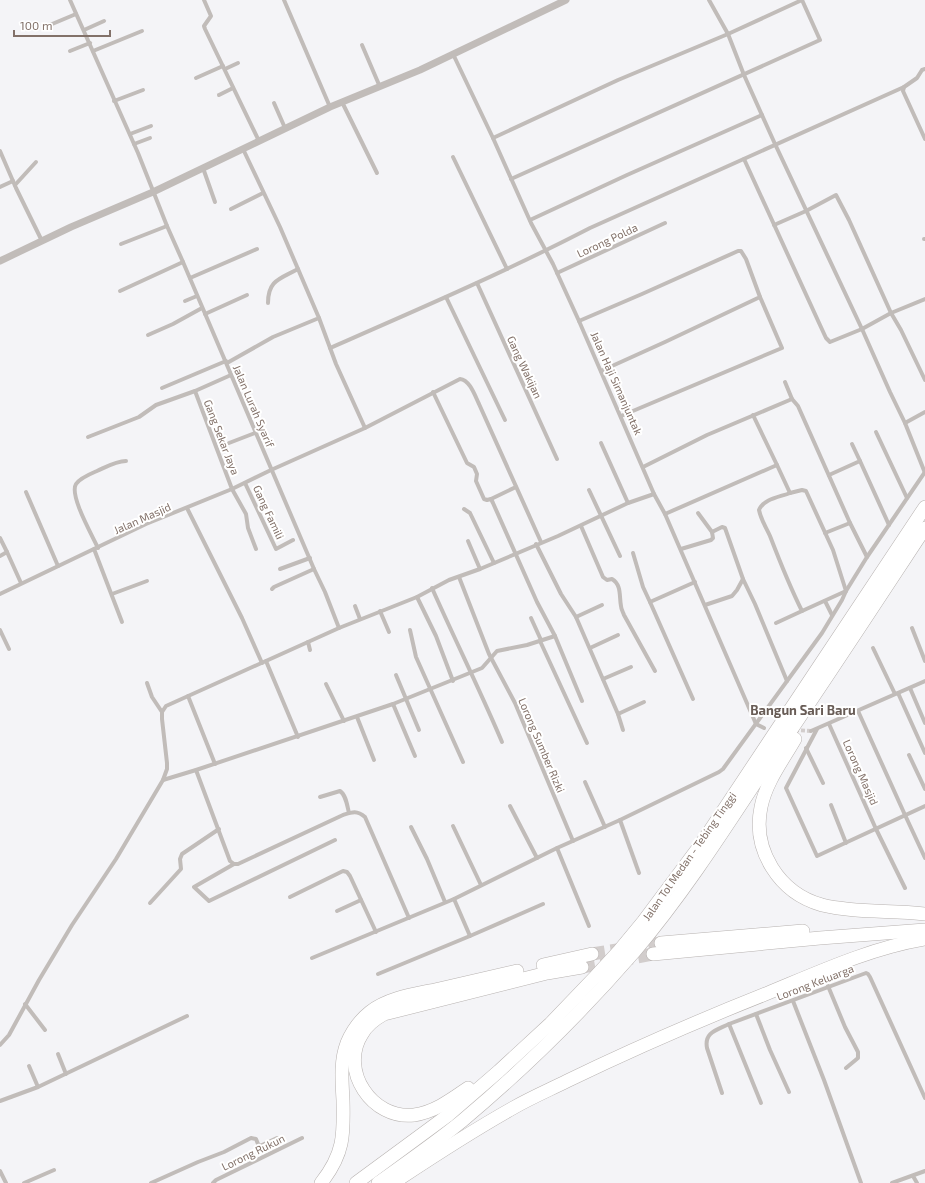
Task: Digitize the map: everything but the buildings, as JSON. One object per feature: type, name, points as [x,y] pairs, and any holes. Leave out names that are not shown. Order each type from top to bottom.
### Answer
[{"type":"highway","name":"Jalan Tol Medan - Tebing Tinggi","points":[[356,1183],[447,1116],[499,1071],[550,1024],[619,951],[643,922],[699,847],[925,506]]},
{"type":"highway","name":"Jalan Tol Medan - Tebing Tinggi","points":[[378,1183],[460,1123],[501,1087],[569,1022],[616,972],[660,919],[699,866],[827,677],[925,528]]},
{"type":"highway","points":[[827,677],[809,714],[765,793],[759,819],[759,832],[765,856],[771,867],[787,886],[794,892],[811,901],[833,907],[925,914]]},
{"type":"highway","points":[[661,943],[756,934],[925,922]]},
{"type":"highway","points":[[653,954],[820,938],[925,930]]},
{"type":"highway","points":[[392,1183],[514,1107],[607,1062],[747,1001],[833,967],[873,952],[925,939]]},
{"type":"highway","points":[[321,1183],[336,1160],[343,1137],[343,1064],[347,1044],[356,1026],[367,1015],[381,1005],[406,996],[592,954]]},
{"type":"highway","points":[[550,1024],[462,1092],[436,1108],[424,1113],[401,1115],[380,1108],[370,1098],[362,1086],[355,1068],[355,1052],[361,1034],[368,1026],[384,1014],[539,974],[582,967]]},
{"type":"street","name":"Jalan Lurah Syarif","points":[[70,0],[130,134],[167,226],[271,470],[325,592],[339,628]]},
{"type":"street","points":[[204,0],[211,16],[204,26],[204,29],[224,67],[259,141]]},
{"type":"street","points":[[284,0],[330,107]]},
{"type":"street","points":[[0,261],[153,192],[330,107],[453,54],[566,0]]},
{"type":"street","points":[[312,958],[454,899],[723,769],[822,633],[842,600],[846,590],[867,557],[925,472],[905,423],[775,144],[744,75],[728,34],[709,0]]},
{"type":"street","points":[[493,138],[618,80],[728,34],[802,0],[820,40],[511,179]]},
{"type":"street","points":[[45,27],[76,14]]},
{"type":"street","points":[[84,30],[104,21]]},
{"type":"street","points":[[93,51],[142,30]]},
{"type":"street","points":[[70,51],[90,43]]},
{"type":"street","points":[[362,45],[380,86]]},
{"type":"street","name":"Jalan Haji Simanjuntak","points":[[453,54],[530,220],[557,273],[622,416],[654,494],[681,549],[756,724]]},
{"type":"street","points":[[196,78],[238,62]]},
{"type":"street","points":[[330,348],[477,283],[546,251],[590,228],[904,87],[917,78],[922,70],[925,69]]},
{"type":"street","points":[[904,87],[903,91],[925,139]]},
{"type":"street","points":[[219,95],[233,88]]},
{"type":"street","points":[[114,101],[143,90]]},
{"type":"street","points":[[342,102],[377,174]]},
{"type":"street","points":[[274,103],[285,128]]},
{"type":"street","points":[[530,220],[762,115]]},
{"type":"street","points":[[130,134],[151,126]]},
{"type":"street","points":[[134,144],[150,138]]},
{"type":"street","points":[[243,149],[280,227],[365,428]]},
{"type":"street","points":[[0,151],[42,241]]},
{"type":"street","points":[[453,157],[507,269]]},
{"type":"street","points":[[744,159],[826,338],[830,342],[862,329],[891,313],[925,299]]},
{"type":"street","points":[[0,187],[14,183],[36,162]]},
{"type":"street","points":[[204,168],[215,202]]},
{"type":"street","points":[[231,209],[263,193]]},
{"type":"street","points":[[774,226],[836,195],[849,220],[891,313],[901,330],[925,380]]},
{"type":"street","name":"Lorong Polda","points":[[557,273],[665,223]]},
{"type":"street","points":[[121,244],[167,226]]},
{"type":"street","points":[[190,278],[257,249]]},
{"type":"street","points":[[579,321],[738,251],[741,251],[746,259],[760,297],[782,348],[622,416]]},
{"type":"street","points":[[120,291],[183,262]]},
{"type":"street","points":[[268,303],[268,293],[273,283],[298,270]]},
{"type":"street","name":"Gang Wakijan","points":[[477,283],[557,459]]},
{"type":"street","points":[[205,314],[247,295]]},
{"type":"street","points":[[185,301],[198,296]]},
{"type":"street","points":[[446,297],[505,420]]},
{"type":"street","points":[[601,371],[760,297]]},
{"type":"street","points":[[148,335],[173,324],[202,308]]},
{"type":"street","points":[[162,388],[226,362],[273,337],[319,318]]},
{"type":"street","points":[[88,437],[139,417],[156,405],[195,391],[231,375]]},
{"type":"street","name":"Jalan Masjid","points":[[0,594],[146,524],[232,489],[365,428],[460,379],[466,381],[479,404],[561,594],[576,617],[590,648],[618,714],[623,730]]},
{"type":"street","points":[[786,382],[792,399],[798,406],[850,523],[867,557]]},
{"type":"street","name":"Gang Sekar Jaya","points":[[195,391],[232,489],[246,514],[248,528],[256,549]]},
{"type":"street","points":[[433,392],[467,463],[474,467],[477,474],[476,481],[484,499],[491,499],[516,487]]},
{"type":"street","points":[[643,467],[707,436],[792,399]]},
{"type":"street","points":[[905,423],[925,412]]},
{"type":"street","points":[[753,416],[790,493]]},
{"type":"street","points":[[876,432],[907,498]]},
{"type":"street","points":[[229,443],[256,433]]},
{"type":"street","points":[[601,443],[628,503]]},
{"type":"street","points":[[852,444],[888,525]]},
{"type":"street","points":[[122,622],[74,490],[75,485],[79,481],[90,474],[126,461]]},
{"type":"street","points":[[829,475],[860,462]]},
{"type":"street","points":[[665,514],[777,465]]},
{"type":"street","name":"Gang Famili","points":[[245,482],[276,549],[294,540]]},
{"type":"street","points":[[589,490],[620,556]]},
{"type":"street","points":[[802,611],[762,521],[759,510],[762,505],[768,501],[790,493],[802,490],[806,491],[833,550],[846,590]]},
{"type":"street","points":[[26,492],[58,566]]},
{"type":"street","points":[[0,1045],[8,1035],[72,925],[116,859],[163,780],[167,769],[167,763],[162,712],[166,706],[339,628],[581,526],[628,503],[654,494]]},
{"type":"street","points":[[491,499],[537,602],[555,636],[582,701]]},
{"type":"street","points":[[187,508],[264,662],[298,736]]},
{"type":"street","points":[[464,509],[470,512],[494,563]]},
{"type":"street","points":[[681,549],[711,540],[713,538],[712,532],[698,513]]},
{"type":"street","points":[[825,534],[850,523]]},
{"type":"street","points":[[581,526],[603,578],[607,580],[612,579],[617,583],[621,595],[620,606],[655,671]]},
{"type":"street","points":[[712,532],[722,527],[725,528],[743,578],[787,681]]},
{"type":"street","points":[[0,538],[21,583]]},
{"type":"street","points":[[468,541],[480,569]]},
{"type":"street","points":[[0,556],[7,552]]},
{"type":"street","points":[[633,553],[643,587],[693,699]]},
{"type":"street","points":[[280,569],[310,558]]},
{"type":"street","points":[[272,589],[274,586],[314,569]]},
{"type":"street","name":"Lorong Sumber Rizki","points":[[459,577],[491,659],[515,703],[573,841]]},
{"type":"street","points":[[705,605],[732,596],[743,578]]},
{"type":"street","points":[[112,594],[147,581]]},
{"type":"street","points":[[650,602],[695,582]]},
{"type":"street","points":[[432,588],[470,674],[484,699],[502,742]]},
{"type":"street","points":[[776,623],[846,590]]},
{"type":"street","points":[[417,596],[436,636],[453,681]]},
{"type":"street","points":[[825,601],[832,615]]},
{"type":"street","points":[[576,617],[602,605]]},
{"type":"street","points":[[355,606],[360,619]]},
{"type":"street","points":[[380,611],[389,632]]},
{"type":"street","points":[[531,618],[587,743]]},
{"type":"street","points":[[912,628],[925,661]]},
{"type":"street","points":[[0,630],[9,649]]},
{"type":"street","points":[[410,630],[416,657],[463,762]]},
{"type":"street","points":[[590,648],[618,635]]},
{"type":"street","points":[[163,780],[393,704],[482,668],[497,651],[527,645],[555,636]]},
{"type":"street","points":[[308,642],[310,650]]},
{"type":"street","points":[[873,648],[925,753]]},
{"type":"street","points":[[603,679],[631,667]]},
{"type":"street","points":[[396,675],[419,730]]},
{"type":"street","points":[[810,731],[925,681]]},
{"type":"street","points":[[147,683],[152,697],[162,712]]},
{"type":"street","points":[[326,684],[344,721]]},
{"type":"street","points":[[910,688],[925,722]]},
{"type":"street","points":[[188,696],[215,764]]},
{"type":"street","points":[[618,714],[644,702]]},
{"type":"street","points":[[393,704],[415,756]]},
{"type":"street","points":[[858,711],[925,858]]},
{"type":"street","points":[[356,717],[374,760]]},
{"type":"street","points":[[756,724],[764,728]]},
{"type":"street","name":"Lorong Masjid","points":[[829,724],[876,829],[905,888]]},
{"type":"street","points":[[817,729],[786,788],[817,856],[925,806]]},
{"type":"street","points":[[806,748],[823,783]]},
{"type":"street","points":[[910,755],[925,789]]},
{"type":"street","points":[[196,770],[230,861],[234,864]]},
{"type":"street","points":[[585,782],[605,826]]},
{"type":"street","points":[[320,797],[340,791],[342,792],[350,813]]},
{"type":"street","points":[[830,805],[846,843]]},
{"type":"street","points":[[510,806],[537,858]]},
{"type":"street","points":[[335,840],[209,901],[194,887],[234,864],[238,864],[350,813],[360,813],[365,817],[409,918]]},
{"type":"street","points":[[620,820],[639,873]]},
{"type":"street","points":[[453,826],[481,886]]},
{"type":"street","points":[[411,827],[427,859],[445,902]]},
{"type":"street","points":[[150,903],[181,869],[180,859],[182,854],[219,829]]},
{"type":"street","points":[[557,848],[589,926]]},
{"type":"street","points":[[290,897],[343,871],[347,872],[376,932]]},
{"type":"street","points":[[454,899],[470,936]]},
{"type":"street","points":[[337,911],[361,900]]},
{"type":"street","points":[[378,974],[543,904]]},
{"type":"street","name":"Lorong Keluarga","points":[[722,1093],[707,1048],[706,1041],[709,1034],[729,1024],[828,986],[863,974],[868,974],[925,1098]]},
{"type":"street","points":[[828,986],[845,1027],[858,1052],[858,1058],[846,1068]]},
{"type":"street","points":[[792,1001],[824,1080],[861,1183]]},
{"type":"street","points":[[25,1004],[45,1030]]},
{"type":"street","points":[[756,1014],[789,1092]]},
{"type":"street","points":[[0,1101],[38,1087],[187,1016]]},
{"type":"street","points":[[729,1024],[761,1103]]},
{"type":"street","points":[[58,1054],[66,1074]]},
{"type":"street","points":[[29,1066],[38,1087]]},
{"type":"street","points":[[151,1183],[224,1152],[251,1138],[256,1139],[260,1146],[276,1138]]},
{"type":"street","name":"Lorong Rukun","points":[[213,1183],[216,1180],[302,1138]]},
{"type":"street","points":[[24,1183],[54,1170]]},
{"type":"street","points":[[0,1171],[6,1183]]},
{"type":"street","points":[[892,1183],[925,1171]]},
{"type":"street","points":[[913,1176],[917,1183]]},
{"type":"tunnel","points":[[795,730],[811,731]]},
{"type":"tunnel","points":[[592,954],[661,943]]},
{"type":"tunnel","points":[[582,967],[653,954]]},
{"type":"district","name":"Bangun Sari Baru","points":[[803,710]]}]
